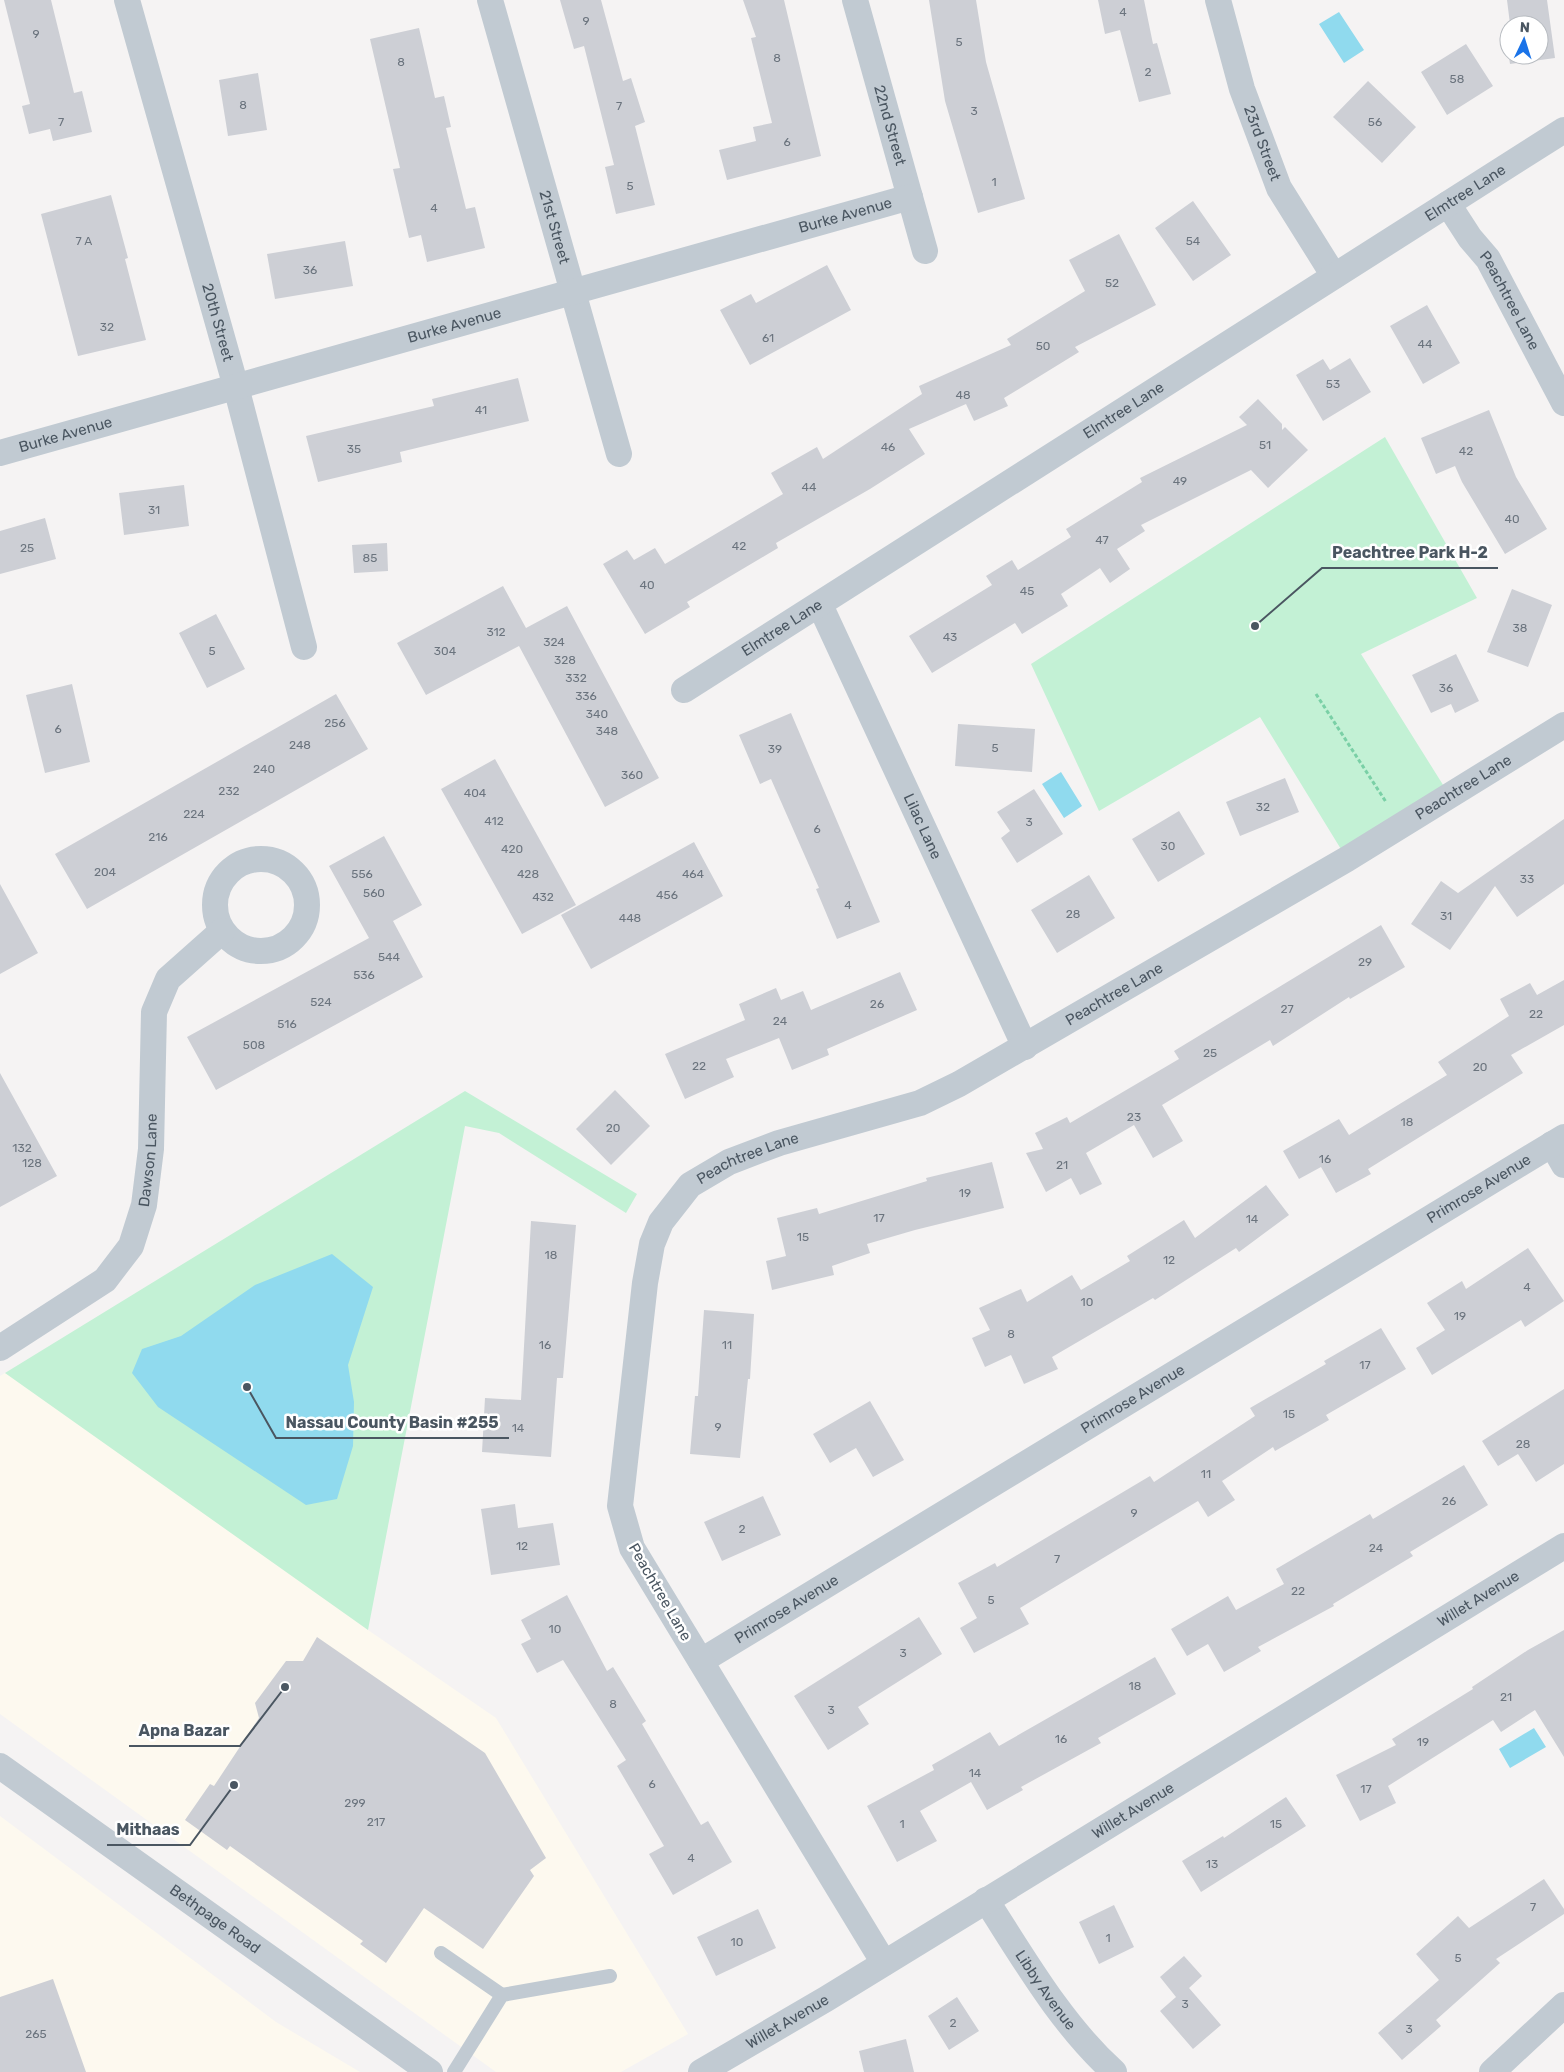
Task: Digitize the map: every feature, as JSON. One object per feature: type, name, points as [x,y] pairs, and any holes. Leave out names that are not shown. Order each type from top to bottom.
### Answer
[{"type":"street","name":"20th Street","points":[[127,0],[236,387],[304,648]]},
{"type":"street","name":"21st Street","points":[[490,0],[571,293],[619,454]]},
{"type":"street","name":"22nd Street","points":[[855,0],[925,251]]},
{"type":"street","name":"23rd Street","points":[[1218,0],[1242,90],[1279,188],[1334,276]]},
{"type":"street","name":"Elmtree Lane","points":[[684,690],[1564,130]]},
{"type":"street","name":"Burke Avenue","points":[[0,453],[910,197]]},
{"type":"street","name":"Peachtree Lane","points":[[1448,204],[1470,238],[1488,259],[1564,403]]},
{"type":"street","name":"Lilac Lane","points":[[820,605],[1024,1047]]},
{"type":"street","name":"Peachtree Lane","points":[[884,1964],[632,1548],[620,1506],[645,1283],[652,1244],[661,1222],[690,1186],[728,1162],[779,1142],[920,1103],[959,1084],[1402,826],[1564,725]]},
{"type":"street","name":"Dawson Lane","points":[[0,1348],[104,1280],[131,1246],[144,1205],[151,1149],[154,1012],[168,980],[222,931]]},
{"type":"street","name":"Primrose Avenue","points":[[700,1661],[1560,1149]]},
{"type":"street","name":"Willet Avenue","points":[[701,2072],[884,1964],[1564,1546]]},
{"type":"street","name":"Bethpage Road","points":[[0,1766],[430,2072]]},
{"type":"street","name":"Libby Avenue","points":[[986,1900],[1052,2001],[1101,2061],[1114,2072]]},
{"type":"street","points":[[1492,2072],[1564,2005]]},
{"type":"lane","points":[[441,1953],[502,1995],[610,1976]]},
{"type":"lane","points":[[454,2072],[502,1995]]},
{"type":"path","points":[[1316,694],[1402,826]]},
{"type":"shaded area","points":[[5,1373],[109,1420],[368,1630],[496,1718],[688,2034],[621,2072],[496,2072],[0,1714],[0,1376]]},
{"type":"shaded area","points":[[0,1816],[276,2022],[360,2072],[0,2072]]},
{"type":"green space","points":[[1385,437],[1477,598],[1361,654],[1450,796],[1347,859],[1260,717],[1099,811],[1031,664]]},
{"type":"green space","points":[[465,1091],[637,1194],[626,1213],[499,1133],[465,1126],[368,1630],[5,1373]]},
{"type":"water","points":[[1339,12],[1364,50],[1344,63],[1319,24]]},
{"type":"water","points":[[1061,772],[1082,806],[1064,818],[1042,784]]},
{"type":"water","points":[[332,1254],[373,1287],[348,1365],[354,1402],[353,1446],[337,1499],[306,1505],[158,1407],[132,1373],[142,1349],[181,1336],[255,1285]]},
{"type":"water","points":[[1534,1728],[1546,1747],[1510,1768],[1499,1749]]},
{"type":"building","points":[[4,0],[51,0],[74,93],[82,91],[92,132],[53,141],[50,129],[29,134],[22,106],[30,104]]},
{"type":"building","points":[[560,0],[601,0],[623,81],[631,78],[645,122],[635,126],[655,205],[616,214],[605,167],[614,165],[584,46],[574,49]]},
{"type":"building","points":[[743,0],[784,0],[821,156],[727,180],[719,150],[756,141],[753,127],[772,123],[751,38],[756,37]]},
{"type":"building","points":[[929,0],[976,0],[986,62],[1025,199],[978,213],[945,101]]},
{"type":"building","points":[[1098,0],[1144,0],[1153,44],[1157,43],[1171,94],[1139,102],[1120,30],[1105,34]]},
{"type":"building","points":[[1507,0],[1547,0],[1555,58],[1549,59],[1549,15],[1509,15]]},
{"type":"building","points":[[419,28],[435,98],[444,96],[451,127],[446,128],[466,209],[475,207],[485,248],[427,262],[421,235],[409,238],[393,169],[400,168],[370,39]]},
{"type":"building","points":[[1466,44],[1493,86],[1447,115],[1421,72]]},
{"type":"building","points":[[258,73],[267,130],[228,136],[219,80]]},
{"type":"building","points":[[1368,81],[1416,127],[1382,163],[1333,117]]},
{"type":"building","points":[[111,195],[128,258],[125,259],[146,340],[78,356],[41,214]]},
{"type":"building","points":[[1193,201],[1231,255],[1193,281],[1155,228]]},
{"type":"building","points":[[1119,234],[1156,305],[1075,347],[1079,352],[1004,398],[1008,406],[974,421],[966,404],[909,429],[925,454],[870,489],[776,543],[778,548],[687,602],[690,607],[645,634],[603,564],[627,550],[634,560],[655,548],[665,564],[783,494],[771,473],[817,447],[823,459],[922,394],[919,386],[1011,345],[1007,339],[1085,291],[1069,260]]},
{"type":"building","points":[[345,241],[353,286],[275,299],[267,254]]},
{"type":"building","points":[[827,265],[851,310],[750,365],[720,310],[751,294],[756,303]]},
{"type":"building","points":[[1427,305],[1460,363],[1423,384],[1390,326]]},
{"type":"building","points":[[1350,358],[1371,392],[1323,421],[1296,375],[1323,359],[1330,370]]},
{"type":"building","points":[[518,378],[529,421],[400,452],[402,462],[318,482],[306,436],[434,406],[432,399]]},
{"type":"building","points":[[1258,399],[1282,424],[1282,430],[1285,427],[1308,450],[1268,488],[1251,470],[1141,525],[1145,531],[1117,549],[1130,569],[1110,583],[1100,568],[1061,594],[1068,606],[1022,634],[1015,623],[932,673],[909,636],[992,585],[986,576],[1012,560],[1018,570],[1071,537],[1066,529],[1142,482],[1140,478],[1247,425],[1239,417]]},
{"type":"building","points":[[1489,410],[1516,477],[1547,529],[1505,554],[1462,482],[1455,466],[1436,474],[1421,438]]},
{"type":"building","points":[[184,485],[189,526],[124,535],[119,493]]},
{"type":"building","points":[[45,518],[56,559],[0,574],[0,531]]},
{"type":"building","points":[[387,543],[388,571],[354,573],[352,545]]},
{"type":"building","points":[[503,586],[526,628],[567,606],[659,778],[605,807],[519,646],[426,695],[397,643]]},
{"type":"building","points":[[1512,589],[1552,605],[1528,667],[1487,652]]},
{"type":"building","points":[[216,614],[245,669],[207,688],[179,633]]},
{"type":"building","points":[[1456,654],[1479,701],[1455,713],[1451,704],[1431,713],[1412,675]]},
{"type":"building","points":[[72,684],[90,762],[45,773],[26,695]]},
{"type":"building","points":[[336,694],[368,749],[87,909],[55,854]]},
{"type":"building","points":[[791,713],[880,922],[837,939],[816,889],[819,888],[771,779],[760,784],[739,735]]},
{"type":"building","points":[[958,724],[1035,729],[1032,772],[955,766]]},
{"type":"building","points":[[495,759],[576,905],[522,934],[441,789]]},
{"type":"building","points":[[1285,778],[1299,812],[1240,836],[1226,802]]},
{"type":"building","points":[[1034,789],[1063,834],[1017,863],[1001,838],[1010,831],[997,812]]},
{"type":"building","points":[[1179,811],[1205,854],[1158,882],[1132,839]]},
{"type":"building","points":[[1564,819],[1564,884],[1517,917],[1495,886],[1450,950],[1411,924],[1441,881],[1458,893]]},
{"type":"building","points":[[384,836],[422,905],[393,921],[423,977],[216,1090],[187,1037],[369,938],[329,866]]},
{"type":"building","points":[[694,842],[723,896],[591,969],[561,915]]},
{"type":"building","points":[[1089,875],[1115,918],[1057,953],[1031,910]]},
{"type":"building","points":[[0,884],[38,953],[0,974]]},
{"type":"building","points":[[1381,925],[1405,967],[1350,999],[1349,997],[1273,1046],[1270,1040],[1162,1105],[1183,1141],[1153,1158],[1134,1125],[1086,1153],[1102,1184],[1080,1195],[1071,1178],[1046,1192],[1026,1153],[1043,1149],[1035,1133],[1067,1117],[1070,1123],[1179,1059],[1174,1051]]},
{"type":"building","points":[[900,972],[917,1010],[827,1049],[829,1055],[792,1070],[779,1038],[726,1059],[734,1077],[685,1099],[665,1054],[745,1020],[739,1004],[776,988],[781,1000],[803,991],[811,1010]]},
{"type":"building","points":[[1564,980],[1564,1025],[1511,1055],[1523,1073],[1368,1169],[1371,1174],[1336,1193],[1321,1167],[1299,1179],[1283,1151],[1339,1119],[1349,1135],[1447,1075],[1438,1062],[1509,1016],[1500,999],[1530,983],[1537,995]]},
{"type":"building","points":[[0,1073],[57,1176],[0,1207]]},
{"type":"building","points":[[615,1090],[650,1126],[611,1165],[576,1129]]},
{"type":"building","points":[[992,1162],[1004,1208],[867,1244],[870,1253],[832,1266],[834,1275],[772,1290],[766,1261],[786,1256],[777,1218],[817,1208],[819,1214],[927,1181],[926,1178]]},
{"type":"building","points":[[1266,1185],[1289,1215],[1239,1252],[1236,1248],[1155,1300],[1153,1298],[1052,1357],[1058,1369],[1024,1384],[1011,1355],[985,1367],[972,1338],[990,1330],[979,1308],[1021,1289],[1027,1302],[1072,1275],[1081,1290],[1130,1261],[1127,1256],[1184,1220],[1195,1238]]},
{"type":"building","points":[[531,1221],[576,1225],[563,1378],[557,1378],[551,1457],[482,1452],[485,1398],[521,1400]]},
{"type":"building","points":[[1528,1248],[1564,1301],[1525,1327],[1521,1320],[1432,1375],[1416,1348],[1445,1330],[1427,1303],[1462,1281],[1466,1289]]},
{"type":"building","points":[[704,1310],[754,1314],[750,1379],[748,1379],[740,1458],[690,1454],[695,1396],[698,1396]]},
{"type":"building","points":[[1381,1328],[1406,1369],[1326,1415],[1329,1420],[1275,1451],[1273,1447],[1222,1481],[1235,1500],[1208,1517],[1198,1501],[1020,1608],[1029,1624],[974,1653],[960,1628],[977,1618],[958,1583],[995,1563],[997,1567],[1150,1476],[1154,1482],[1255,1416],[1250,1408],[1326,1364],[1324,1361]]},
{"type":"building","points":[[1564,1389],[1564,1464],[1536,1482],[1518,1454],[1498,1466],[1482,1441]]},
{"type":"building","points":[[870,1401],[904,1460],[873,1477],[856,1448],[830,1463],[813,1434]]},
{"type":"building","points":[[1464,1465],[1488,1505],[1410,1552],[1413,1556],[1333,1604],[1334,1606],[1258,1647],[1261,1651],[1224,1672],[1208,1644],[1187,1656],[1171,1629],[1228,1596],[1236,1610],[1284,1584],[1276,1569],[1370,1514],[1373,1519]]},
{"type":"building","points":[[763,1496],[781,1535],[722,1561],[704,1522]]},
{"type":"building","points":[[515,1504],[518,1528],[553,1523],[560,1565],[491,1575],[481,1509]]},
{"type":"building","points":[[567,1595],[607,1671],[613,1667],[646,1721],[642,1724],[701,1825],[708,1821],[732,1862],[673,1895],[649,1854],[664,1846],[617,1766],[626,1760],[563,1660],[537,1673],[521,1644],[531,1639],[521,1620]]},
{"type":"building","points":[[919,1617],[942,1654],[858,1707],[869,1724],[828,1750],[794,1696]]},
{"type":"building","points":[[1564,1630],[1564,1757],[1535,1710],[1501,1732],[1493,1720],[1388,1786],[1396,1803],[1360,1821],[1336,1775],[1396,1745],[1392,1739],[1473,1689],[1472,1687],[1528,1650]]},
{"type":"building","points":[[317,1637],[485,1753],[546,1858],[530,1870],[534,1876],[483,1949],[424,1908],[386,1963],[360,1944],[363,1941],[230,1846],[227,1850],[185,1820],[210,1784],[214,1786],[259,1718],[255,1703],[286,1661],[303,1661]]},
{"type":"building","points":[[1155,1657],[1176,1694],[1098,1738],[1101,1743],[1021,1787],[1023,1790],[987,1810],[971,1782],[920,1811],[937,1841],[897,1862],[867,1806],[934,1770],[932,1765],[990,1732],[999,1746]]},
{"type":"building","points":[[1286,1797],[1306,1826],[1201,1892],[1182,1861],[1223,1836],[1224,1838]]},
{"type":"building","points":[[1544,1879],[1564,1909],[1564,1914],[1496,1959],[1500,1963],[1436,2020],[1441,2026],[1402,2060],[1378,2033],[1439,1980],[1416,1954],[1458,1916],[1469,1928]]},
{"type":"building","points":[[1114,1905],[1134,1947],[1099,1964],[1079,1922]]},
{"type":"building","points":[[758,1909],[776,1948],[716,1976],[697,1937]]},
{"type":"building","points":[[1184,1956],[1202,1976],[1189,1988],[1221,2025],[1193,2049],[1160,2011],[1176,1997],[1160,1977]]},
{"type":"building","points":[[53,1979],[86,2072],[0,2072],[0,1997]]},
{"type":"building","points":[[957,1997],[979,2031],[949,2050],[928,2016]]},
{"type":"building","points":[[906,2039],[914,2072],[864,2072],[859,2051]]},
{"type":"place","name":"Peachtree Park H-2","points":[[1255,626]]},
{"type":"place","name":"Nassau County Basin #255","points":[[247,1387]]},
{"type":"place","name":"Apna Bazar","points":[[285,1687]]},
{"type":"place","name":"Mithaas","points":[[234,1785]]}]
